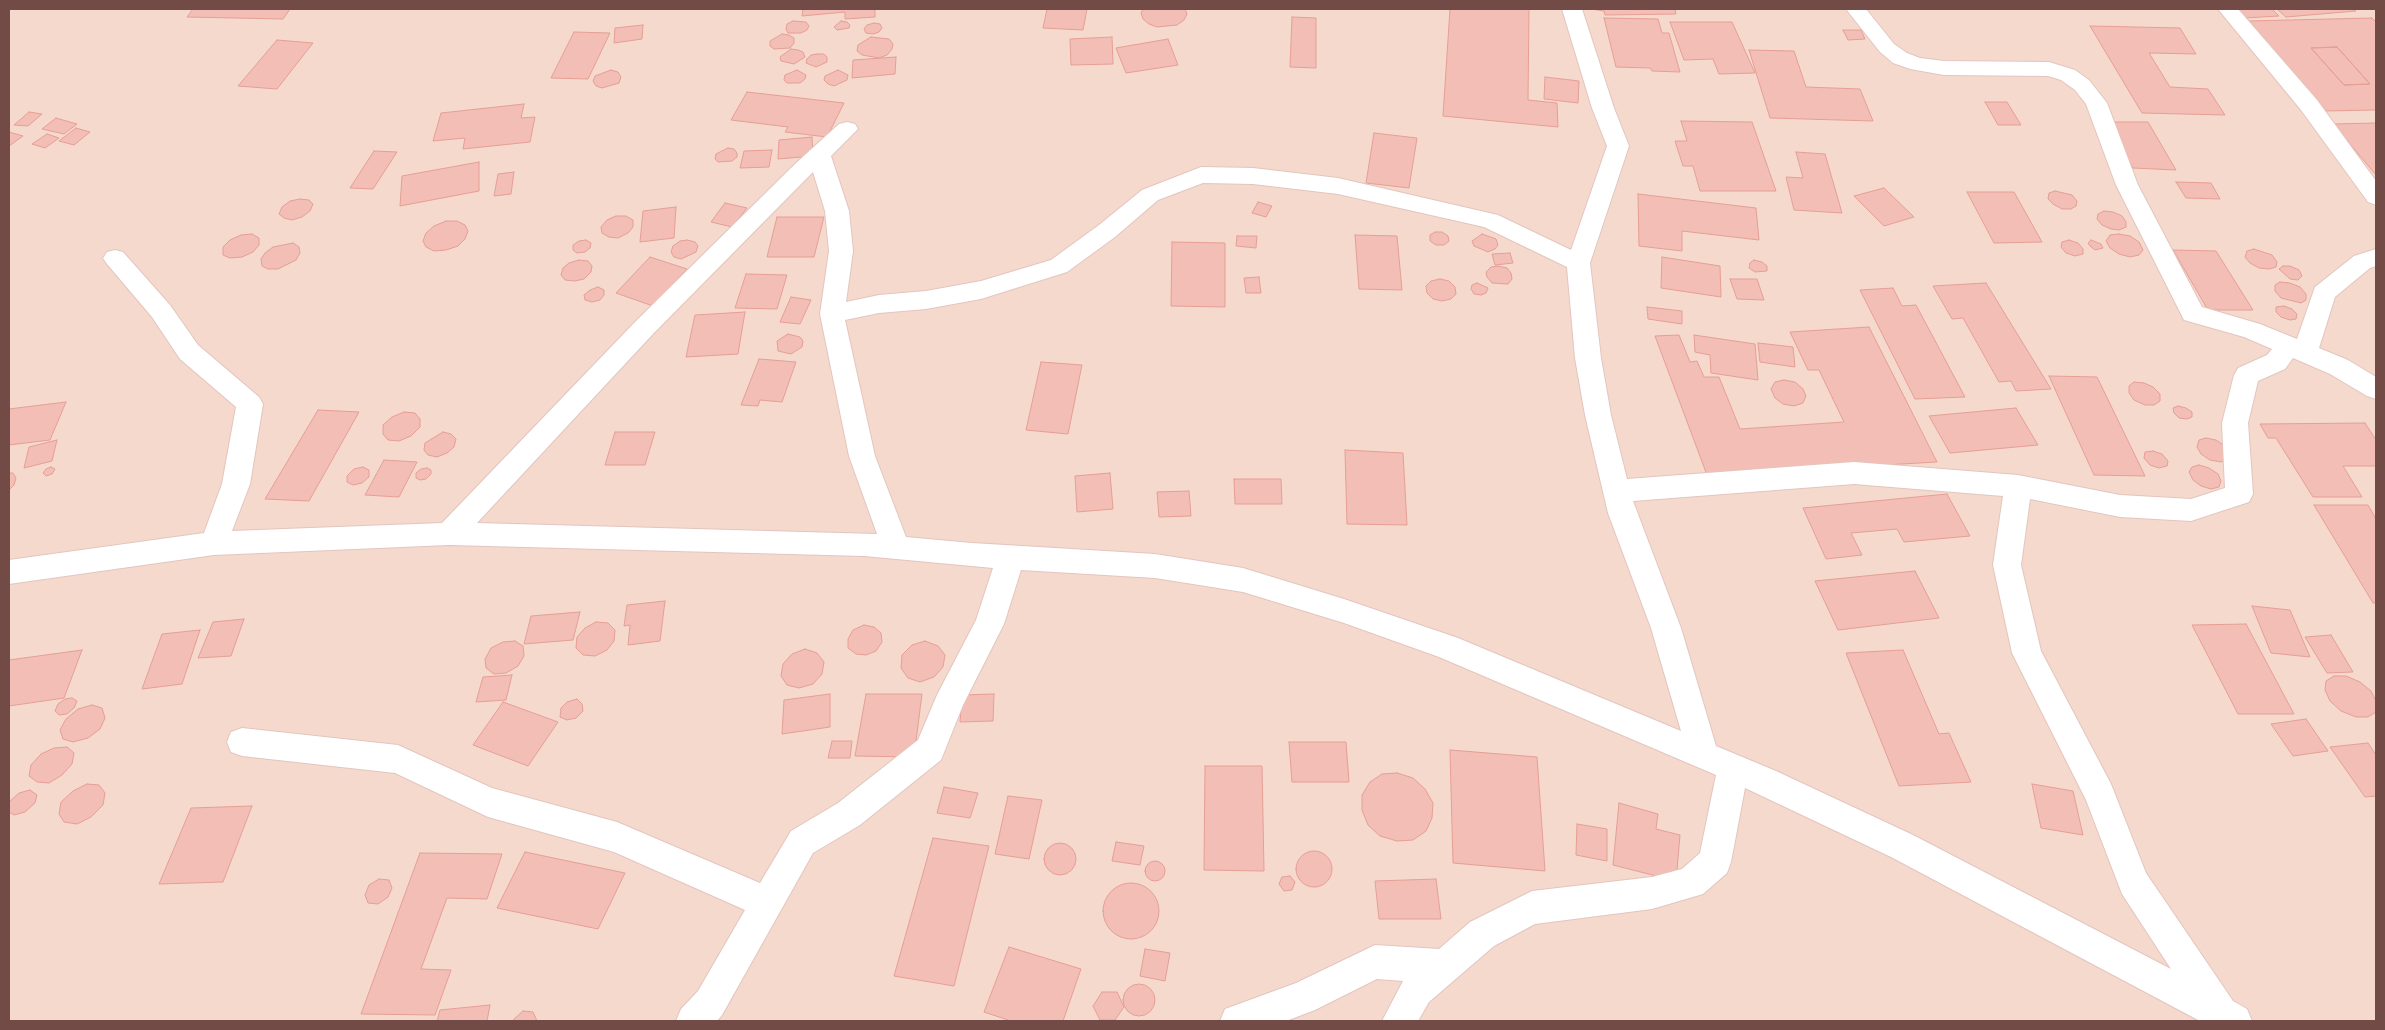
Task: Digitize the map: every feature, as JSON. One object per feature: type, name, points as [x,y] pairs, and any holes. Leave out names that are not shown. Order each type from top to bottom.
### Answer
[{"type":"street","points":[[1399,1021],[1417,990],[1482,934],[1532,908],[1652,893],[1691,883],[1714,862],[1719,762],[1622,513],[1598,415],[1588,358],[1578,263],[1618,146],[1602,108],[1572,9]]},
{"type":"street","points":[[1856,9],[1887,48],[1900,58],[1917,64],[1944,68],[2049,68],[2068,75],[2075,80],[2088,92],[2096,103],[2127,185],[2193,314],[2251,330],[2339,368],[2376,389]]},
{"type":"street","points":[[2228,9],[2309,105],[2376,197]]},
{"type":"street","points":[[449,534],[643,329],[847,129]]},
{"type":"street","points":[[819,155],[837,211],[841,251],[832,314],[862,456],[896,548]]},
{"type":"street","points":[[832,314],[878,304],[926,300],[981,290],[1059,266],[1107,231],[1150,195],[1201,175],[1253,176],[1338,186],[1490,221],[1578,263]]},
{"type":"street","points":[[1617,491],[1854,473],[2018,486],[2120,506],[2191,510],[2239,494],[2236,423],[2248,375],[2297,350],[2324,293],[2362,262],[2376,257]]},
{"type":"street","points":[[115,258],[161,311],[189,352],[250,404],[236,484],[214,543]]},
{"type":"street","points":[[2018,486],[2007,565],[2027,653],[2100,796],[2134,883],[2228,1018]]},
{"type":"street","points":[[9,572],[214,543],[449,534],[864,544],[1011,557],[1155,566],[1243,580],[1344,611],[1448,647],[1765,781],[1902,846],[2228,1018]]},
{"type":"street","points":[[693,1021],[710,1003],[802,842],[849,814],[930,750],[948,704],[989,624],[1011,557]]},
{"type":"street","points":[[242,742],[398,760],[488,802],[617,837],[767,903]]},
{"type":"street","points":[[1237,1021],[1303,998],[1375,962],[1445,966]]},
{"type":"shaded area","points":[[9,9],[2376,9],[2376,1021],[9,1021]]},
{"type":"building","points":[[193,9],[290,9],[283,19],[187,17]]},
{"type":"building","points":[[803,9],[875,9],[875,17],[845,19],[845,12],[802,16]]},
{"type":"building","points":[[1047,9],[1087,9],[1083,30],[1043,28]]},
{"type":"building","points":[[1143,9],[1185,9],[1187,14],[1184,20],[1177,25],[1157,27],[1143,19],[1141,13]]},
{"type":"building","points":[[1450,9],[1529,9],[1528,100],[1557,103],[1558,127],[1443,116]]},
{"type":"building","points":[[1591,9],[1675,9],[1676,14],[1605,15],[1604,11]]},
{"type":"building","points":[[2234,9],[2272,9],[2279,16],[2244,18]]},
{"type":"building","points":[[2277,9],[2353,9],[2356,11],[2286,17]]},
{"type":"building","points":[[1292,17],[1316,18],[1316,68],[1290,67]]},
{"type":"building","points":[[1604,18],[1658,19],[1662,33],[1669,33],[1680,72],[1652,71],[1650,68],[1616,67]]},
{"type":"building","points":[[2372,18],[2376,22],[2376,110],[2323,111],[2248,21]],"holes":[[[2337,47],[2370,84],[2344,85],[2311,48]]]},
{"type":"building","points":[[793,21],[806,22],[809,26],[807,30],[801,33],[788,33],[786,29],[787,24]]},
{"type":"building","points":[[841,21],[847,22],[850,25],[849,28],[837,30],[834,27]]},
{"type":"building","points":[[1670,22],[1732,22],[1755,73],[1719,74],[1713,59],[1684,60]]},
{"type":"building","points":[[880,24],[882,28],[879,32],[873,34],[866,33],[864,29],[867,25]]},
{"type":"building","points":[[643,25],[642,39],[614,43],[615,28]]},
{"type":"building","points":[[2090,26],[2180,28],[2196,54],[2149,53],[2170,87],[2208,89],[2225,115],[2142,113]]},
{"type":"building","points":[[1843,30],[1861,30],[1865,39],[1848,40]]},
{"type":"building","points":[[574,32],[610,33],[588,79],[551,78]]},
{"type":"building","points":[[782,34],[794,38],[794,43],[790,48],[774,49],[770,46],[770,41]]},
{"type":"building","points":[[871,37],[889,39],[893,44],[892,49],[887,55],[879,58],[862,55],[857,51],[858,45]]},
{"type":"building","points":[[1112,37],[1113,64],[1071,65],[1070,39]]},
{"type":"building","points":[[1168,39],[1178,65],[1126,73],[1116,48]]},
{"type":"building","points":[[277,40],[313,43],[277,89],[238,86]]},
{"type":"building","points":[[2337,47],[2370,84],[2344,85],[2311,48]]},
{"type":"building","points":[[791,49],[803,52],[805,57],[794,64],[781,61],[780,57]]},
{"type":"building","points":[[1749,50],[1794,51],[1806,87],[1860,89],[1873,121],[1770,118]]},
{"type":"building","points":[[824,54],[827,57],[827,62],[816,67],[806,63],[811,55]]},
{"type":"building","points":[[896,57],[895,74],[852,78],[853,60]]},
{"type":"building","points":[[611,70],[618,72],[621,77],[619,83],[602,88],[596,86],[593,81],[595,76]]},
{"type":"building","points":[[797,70],[806,75],[805,79],[800,83],[787,83],[784,80],[785,75]]},
{"type":"building","points":[[838,70],[848,75],[847,80],[834,86],[824,80],[825,76]]},
{"type":"building","points":[[1545,77],[1579,81],[1578,103],[1544,99]]},
{"type":"building","points":[[747,92],[844,103],[827,137],[785,132],[788,127],[731,120]]},
{"type":"building","points":[[1985,102],[2007,102],[2021,125],[1998,125]]},
{"type":"building","points":[[524,104],[521,118],[535,117],[530,142],[463,149],[465,138],[433,141],[441,113]]},
{"type":"building","points":[[29,112],[42,114],[28,126],[14,125]]},
{"type":"building","points":[[56,118],[77,124],[64,134],[42,129]]},
{"type":"building","points":[[1681,121],[1752,122],[1776,191],[1700,191],[1693,166],[1683,166],[1675,141],[1687,141]]},
{"type":"building","points":[[2106,122],[2148,122],[2176,170],[2133,168]]},
{"type":"building","points":[[2376,123],[2376,175],[2333,124]]},
{"type":"building","points":[[76,128],[90,132],[74,145],[59,141]]},
{"type":"building","points":[[9,132],[23,136],[9,146]]},
{"type":"building","points":[[1374,133],[1417,138],[1409,188],[1366,183]]},
{"type":"building","points":[[47,134],[59,138],[45,148],[32,144]]},
{"type":"building","points":[[812,137],[813,156],[778,159],[779,140]]},
{"type":"building","points":[[728,148],[734,149],[737,157],[732,161],[718,162],[715,159],[716,154]]},
{"type":"building","points":[[772,150],[769,167],[740,168],[744,151]]},
{"type":"building","points":[[374,151],[397,152],[373,189],[350,188]]},
{"type":"building","points":[[1796,152],[1825,154],[1842,213],[1794,210],[1786,177],[1803,178]]},
{"type":"building","points":[[479,162],[479,191],[400,206],[402,176]]},
{"type":"building","points":[[514,172],[511,194],[494,196],[498,174]]},
{"type":"building","points":[[2176,182],[2211,183],[2220,199],[2186,198]]},
{"type":"building","points":[[1884,188],[1914,217],[1884,226],[1854,196]]},
{"type":"building","points":[[2055,191],[2072,195],[2077,201],[2076,206],[2071,209],[2062,209],[2053,204],[2048,199],[2049,193]]},
{"type":"building","points":[[1967,192],[2014,192],[2042,242],[1994,243]]},
{"type":"building","points":[[1638,194],[1756,208],[1759,240],[1682,231],[1682,251],[1639,246]]},
{"type":"building","points":[[309,200],[313,204],[310,211],[302,217],[292,220],[284,218],[279,214],[282,207],[290,201]]},
{"type":"building","points":[[1258,202],[1272,206],[1266,217],[1252,213]]},
{"type":"building","points":[[725,203],[747,208],[732,227],[711,222]]},
{"type":"building","points":[[676,207],[674,238],[640,242],[643,211]]},
{"type":"building","points":[[2104,211],[2122,216],[2126,222],[2126,227],[2119,230],[2102,225],[2097,219],[2098,214]]},
{"type":"building","points":[[616,216],[626,216],[633,220],[633,227],[628,233],[618,238],[609,237],[602,233],[601,227],[607,220]]},
{"type":"building","points":[[777,217],[824,217],[814,257],[767,257]]},
{"type":"building","points":[[446,221],[457,221],[465,225],[468,231],[465,239],[458,246],[446,250],[434,251],[426,247],[423,241],[426,233],[434,226]]},
{"type":"building","points":[[1435,232],[1442,232],[1448,236],[1449,241],[1444,245],[1436,245],[1430,241],[1430,235]]},
{"type":"building","points":[[252,234],[259,238],[259,245],[253,252],[242,257],[230,258],[223,255],[223,247],[230,240],[241,235]]},
{"type":"building","points":[[1482,234],[1496,239],[1498,245],[1495,249],[1488,252],[1474,246],[1472,241]]},
{"type":"building","points":[[1355,235],[1397,236],[1402,290],[1359,289]]},
{"type":"building","points":[[2110,235],[2130,236],[2139,242],[2143,250],[2139,255],[2130,257],[2119,254],[2110,248],[2106,241]]},
{"type":"building","points":[[1237,236],[1257,236],[1256,248],[1236,246]]},
{"type":"building","points":[[586,240],[591,243],[590,248],[585,252],[577,253],[573,250],[573,245],[579,241]]},
{"type":"building","points":[[2069,240],[2078,243],[2083,249],[2083,254],[2075,256],[2066,253],[2061,247],[2062,242]]},
{"type":"building","points":[[2091,240],[2101,244],[2103,248],[2095,250],[2088,243]]},
{"type":"building","points":[[680,241],[695,242],[698,246],[696,252],[681,259],[674,257],[671,252],[673,246]]},
{"type":"building","points":[[1172,242],[1225,243],[1225,307],[1171,306]]},
{"type":"building","points":[[293,243],[299,247],[300,253],[296,260],[278,269],[268,269],[262,266],[261,259],[273,247]]},
{"type":"building","points":[[2254,249],[2272,255],[2277,262],[2276,267],[2269,269],[2259,268],[2250,263],[2245,257],[2247,251]]},
{"type":"building","points":[[2173,250],[2216,251],[2253,310],[2208,310]]},
{"type":"building","points":[[1510,253],[1513,263],[1495,265],[1492,254]]},
{"type":"building","points":[[650,257],[687,269],[653,306],[616,293]]},
{"type":"building","points":[[1662,257],[1720,266],[1721,297],[1661,288]]},
{"type":"building","points":[[579,260],[588,261],[592,266],[591,272],[584,279],[575,281],[565,280],[561,275],[563,268],[569,263]]},
{"type":"building","points":[[1754,260],[1762,262],[1767,266],[1767,271],[1755,272],[1749,268],[1750,263]]},
{"type":"building","points":[[2283,266],[2290,266],[2299,270],[2302,276],[2298,280],[2290,279],[2279,269]]},
{"type":"building","points":[[1491,267],[1507,268],[1511,273],[1512,279],[1508,284],[1492,283],[1487,277],[1486,272]]},
{"type":"building","points":[[746,274],[787,275],[777,309],[735,308]]},
{"type":"building","points":[[1259,277],[1261,293],[1246,293],[1244,278]]},
{"type":"building","points":[[1440,279],[1449,281],[1455,287],[1456,294],[1451,299],[1442,301],[1433,299],[1427,293],[1426,286],[1431,281]]},
{"type":"building","points":[[1730,279],[1757,279],[1764,300],[1737,299]]},
{"type":"building","points":[[2280,282],[2300,287],[2306,294],[2306,300],[2301,303],[2281,298],[2275,291],[2275,285]]},
{"type":"building","points":[[1477,283],[1488,288],[1486,293],[1481,295],[1474,294],[1471,289],[1472,285]]},
{"type":"building","points":[[1986,283],[2051,389],[2016,391],[2011,381],[1999,382],[1963,318],[1952,319],[1933,286]]},
{"type":"building","points":[[598,287],[604,290],[604,295],[600,300],[592,302],[585,300],[584,295]]},
{"type":"building","points":[[1893,288],[1902,306],[1916,305],[1965,397],[1915,399],[1860,290]]},
{"type":"building","points":[[791,297],[811,300],[800,324],[780,322]]},
{"type":"building","points":[[2284,306],[2292,309],[2297,314],[2296,319],[2290,320],[2281,317],[2276,312],[2276,307]]},
{"type":"building","points":[[1647,307],[1682,311],[1682,324],[1648,319]]},
{"type":"building","points":[[745,312],[738,354],[686,357],[695,315]]},
{"type":"building","points":[[1869,327],[1937,462],[1707,475],[1655,336],[1679,335],[1690,362],[1697,361],[1704,377],[1719,377],[1740,429],[1844,422],[1819,370],[1808,370],[1790,332]]},
{"type":"building","points":[[788,334],[800,337],[803,341],[802,347],[791,354],[778,351],[777,341]]},
{"type":"building","points":[[1694,335],[1755,344],[1758,380],[1711,373],[1710,355],[1695,352]]},
{"type":"building","points":[[1758,343],[1793,347],[1795,367],[1760,362]]},
{"type":"building","points":[[759,359],[796,362],[782,402],[760,400],[758,406],[741,405]]},
{"type":"building","points":[[1041,362],[1082,365],[1068,434],[1026,430]]},
{"type":"building","points":[[2049,376],[2097,377],[2145,476],[2094,475]]},
{"type":"building","points":[[1784,380],[1795,382],[1803,389],[1806,396],[1803,403],[1794,406],[1783,404],[1775,398],[1771,389],[1775,382]]},
{"type":"building","points":[[2134,382],[2144,383],[2153,387],[2160,394],[2160,401],[2154,405],[2145,405],[2134,400],[2129,393],[2129,386]]},
{"type":"building","points":[[66,402],[50,440],[9,445],[9,409]]},
{"type":"building","points":[[2178,406],[2192,412],[2192,417],[2187,419],[2179,418],[2174,413],[2173,408]]},
{"type":"building","points":[[2016,408],[2038,445],[1950,453],[1929,416]]},
{"type":"building","points":[[318,410],[359,412],[309,501],[265,499]]},
{"type":"building","points":[[404,412],[415,413],[420,419],[420,427],[411,436],[399,441],[388,440],[383,434],[383,425],[392,417]]},
{"type":"building","points":[[2365,423],[2376,440],[2376,466],[2343,466],[2362,497],[2313,497],[2276,438],[2268,438],[2260,424]]},
{"type":"building","points":[[443,432],[451,434],[456,439],[454,447],[447,453],[437,457],[428,455],[424,450],[425,443]]},
{"type":"building","points":[[615,432],[655,432],[645,465],[605,465]]},
{"type":"building","points":[[2206,438],[2216,440],[2225,446],[2228,459],[2221,462],[2210,460],[2201,454],[2197,447],[2199,440]]},
{"type":"building","points":[[57,440],[52,461],[24,468],[29,447]]},
{"type":"building","points":[[1345,450],[1403,453],[1407,525],[1347,524]]},
{"type":"building","points":[[2153,451],[2162,454],[2168,461],[2167,466],[2159,468],[2150,465],[2144,458],[2145,452]]},
{"type":"building","points":[[384,460],[417,462],[399,497],[365,495]]},
{"type":"building","points":[[2199,465],[2209,468],[2218,474],[2221,481],[2219,487],[2211,489],[2201,486],[2193,480],[2189,472],[2192,467]]},
{"type":"building","points":[[51,467],[55,469],[52,474],[46,476],[43,473]]},
{"type":"building","points":[[363,467],[369,470],[369,477],[362,483],[353,485],[347,482],[347,476],[354,469]]},
{"type":"building","points":[[427,468],[431,470],[431,474],[426,479],[420,480],[416,478],[416,473],[421,469]]},
{"type":"building","points":[[9,473],[13,473],[16,478],[14,485],[9,490]]},
{"type":"building","points":[[1110,473],[1113,509],[1077,512],[1075,476]]},
{"type":"building","points":[[1234,479],[1281,479],[1282,504],[1235,504]]},
{"type":"building","points":[[1189,491],[1191,516],[1159,517],[1157,492]]},
{"type":"building","points":[[1947,494],[1970,536],[1904,542],[1897,529],[1851,533],[1862,555],[1826,559],[1803,508]]},
{"type":"building","points":[[2314,505],[2368,505],[2376,519],[2376,603],[2373,603]]},
{"type":"building","points":[[1915,571],[1939,618],[1838,630],[1815,581]]},
{"type":"building","points":[[665,601],[660,641],[628,645],[630,625],[624,626],[627,605]]},
{"type":"building","points":[[2252,606],[2290,610],[2310,657],[2271,653]]},
{"type":"building","points":[[580,612],[573,640],[524,644],[531,616]]},
{"type":"building","points":[[244,619],[231,656],[198,658],[213,622]]},
{"type":"building","points":[[596,622],[608,623],[615,630],[614,641],[607,650],[595,656],[583,655],[576,648],[577,637],[585,628]]},
{"type":"building","points":[[2246,624],[2294,714],[2238,714],[2192,625]]},
{"type":"building","points":[[864,625],[874,627],[881,633],[882,642],[876,651],[866,655],[856,654],[848,648],[848,639],[853,630]]},
{"type":"building","points":[[200,630],[182,684],[142,689],[162,634]]},
{"type":"building","points":[[2331,635],[2353,672],[2327,673],[2305,637]]},
{"type":"building","points":[[515,641],[523,646],[524,656],[518,666],[506,673],[494,674],[486,668],[485,659],[491,648],[503,642]]},
{"type":"building","points":[[925,641],[938,646],[945,655],[943,667],[934,677],[920,682],[908,678],[901,668],[902,655],[912,645]]},
{"type":"building","points":[[805,649],[817,653],[824,662],[822,674],[813,684],[799,688],[787,685],[781,676],[783,664],[792,654]]},
{"type":"building","points":[[82,650],[64,698],[9,706],[9,660]]},
{"type":"building","points":[[1903,650],[1939,734],[1949,733],[1971,782],[1899,786],[1846,653]]},
{"type":"building","points":[[512,675],[506,700],[476,702],[483,677]]},
{"type":"building","points":[[2334,676],[2346,676],[2360,682],[2371,691],[2376,701],[2376,712],[2368,717],[2356,717],[2341,711],[2330,701],[2325,690],[2326,681]]},
{"type":"building","points":[[830,694],[830,727],[782,734],[784,700]]},
{"type":"building","points":[[866,694],[922,694],[914,757],[855,756]]},
{"type":"building","points":[[994,694],[993,721],[960,722],[962,695]]},
{"type":"building","points":[[72,698],[77,701],[74,708],[67,714],[59,715],[55,711],[58,704],[65,699]]},
{"type":"building","points":[[577,699],[582,704],[583,711],[576,718],[567,720],[560,717],[561,708],[567,702]]},
{"type":"building","points":[[503,702],[558,722],[528,766],[473,745]]},
{"type":"building","points":[[92,705],[102,708],[105,718],[100,729],[88,738],[73,742],[63,739],[60,730],[66,719],[78,709]]},
{"type":"building","points":[[2306,719],[2328,751],[2293,756],[2271,724]]},
{"type":"building","points":[[832,741],[852,741],[850,758],[828,758]]},
{"type":"building","points":[[1289,742],[1346,742],[1349,782],[1292,782]]},
{"type":"building","points":[[2368,743],[2376,755],[2376,796],[2365,797],[2330,747]]},
{"type":"building","points":[[67,747],[74,753],[72,764],[62,775],[49,783],[37,782],[29,776],[31,765],[41,754],[54,748]]},
{"type":"building","points":[[1450,750],[1537,757],[1545,871],[1453,863]]},
{"type":"building","points":[[1205,766],[1262,766],[1264,871],[1204,870]]},
{"type":"building","points":[[1397,773],[1413,778],[1425,789],[1433,803],[1432,818],[1426,831],[1413,840],[1397,841],[1380,836],[1368,825],[1362,810],[1362,795],[1370,782],[1382,774]]},
{"type":"building","points":[[87,784],[99,785],[105,793],[103,805],[91,817],[77,824],[64,822],[59,814],[61,802],[73,791]]},
{"type":"building","points":[[2032,784],[2073,791],[2083,835],[2041,828]]},
{"type":"building","points":[[944,787],[978,793],[970,818],[937,813]]},
{"type":"building","points":[[30,790],[37,795],[35,803],[25,812],[14,815],[9,812],[9,802],[19,793]]},
{"type":"building","points":[[1008,796],[1042,800],[1029,859],[995,854]]},
{"type":"building","points":[[1619,803],[1658,814],[1656,829],[1680,835],[1676,881],[1613,865]]},
{"type":"building","points":[[252,806],[223,882],[159,884],[191,808]]},
{"type":"building","points":[[1577,824],[1607,829],[1607,861],[1576,855]]},
{"type":"building","points":[[933,838],[989,846],[954,986],[894,976]]},
{"type":"building","points":[[1116,842],[1144,846],[1140,865],[1112,861]]},
{"type":"building","points":[[1060,843],[1066,844],[1071,848],[1075,853],[1075,865],[1071,870],[1066,874],[1060,875],[1054,874],[1049,870],[1045,865],[1044,859],[1045,853],[1049,848],[1054,844]]},
{"type":"building","points":[[1314,851],[1326,857],[1332,869],[1326,881],[1314,887],[1302,881],[1296,869],[1302,857]]},
{"type":"building","points":[[525,852],[625,873],[598,929],[497,908]]},
{"type":"building","points":[[420,853],[502,854],[487,899],[447,898],[421,969],[451,970],[435,1015],[361,1014]]},
{"type":"building","points":[[1151,861],[1159,861],[1165,867],[1165,875],[1159,881],[1151,881],[1145,875],[1145,867]]},
{"type":"building","points":[[1290,876],[1295,882],[1292,890],[1284,891],[1279,884],[1282,877]]},
{"type":"building","points":[[379,879],[389,880],[392,888],[388,897],[378,904],[368,903],[365,895],[369,885]]},
{"type":"building","points":[[1436,879],[1441,919],[1379,919],[1375,881]]},
{"type":"building","points":[[1131,883],[1146,888],[1154,896],[1159,911],[1154,926],[1146,934],[1131,939],[1116,934],[1108,926],[1103,911],[1108,896],[1116,888]]},
{"type":"building","points":[[1009,947],[1081,969],[1063,1021],[1011,1021],[984,1012]]},
{"type":"building","points":[[1145,949],[1170,953],[1165,981],[1140,976]]},
{"type":"building","points":[[1139,984],[1145,985],[1150,989],[1154,994],[1154,1006],[1150,1011],[1145,1015],[1139,1016],[1133,1015],[1128,1011],[1124,1006],[1123,1000],[1124,994],[1128,989],[1133,985]]},
{"type":"building","points":[[1102,992],[1117,992],[1124,1007],[1115,1020],[1100,1020],[1093,1006]]},
{"type":"building","points":[[490,1005],[487,1021],[437,1021],[440,1010]]},
{"type":"building","points":[[523,1011],[533,1012],[537,1021],[512,1021]]}]
